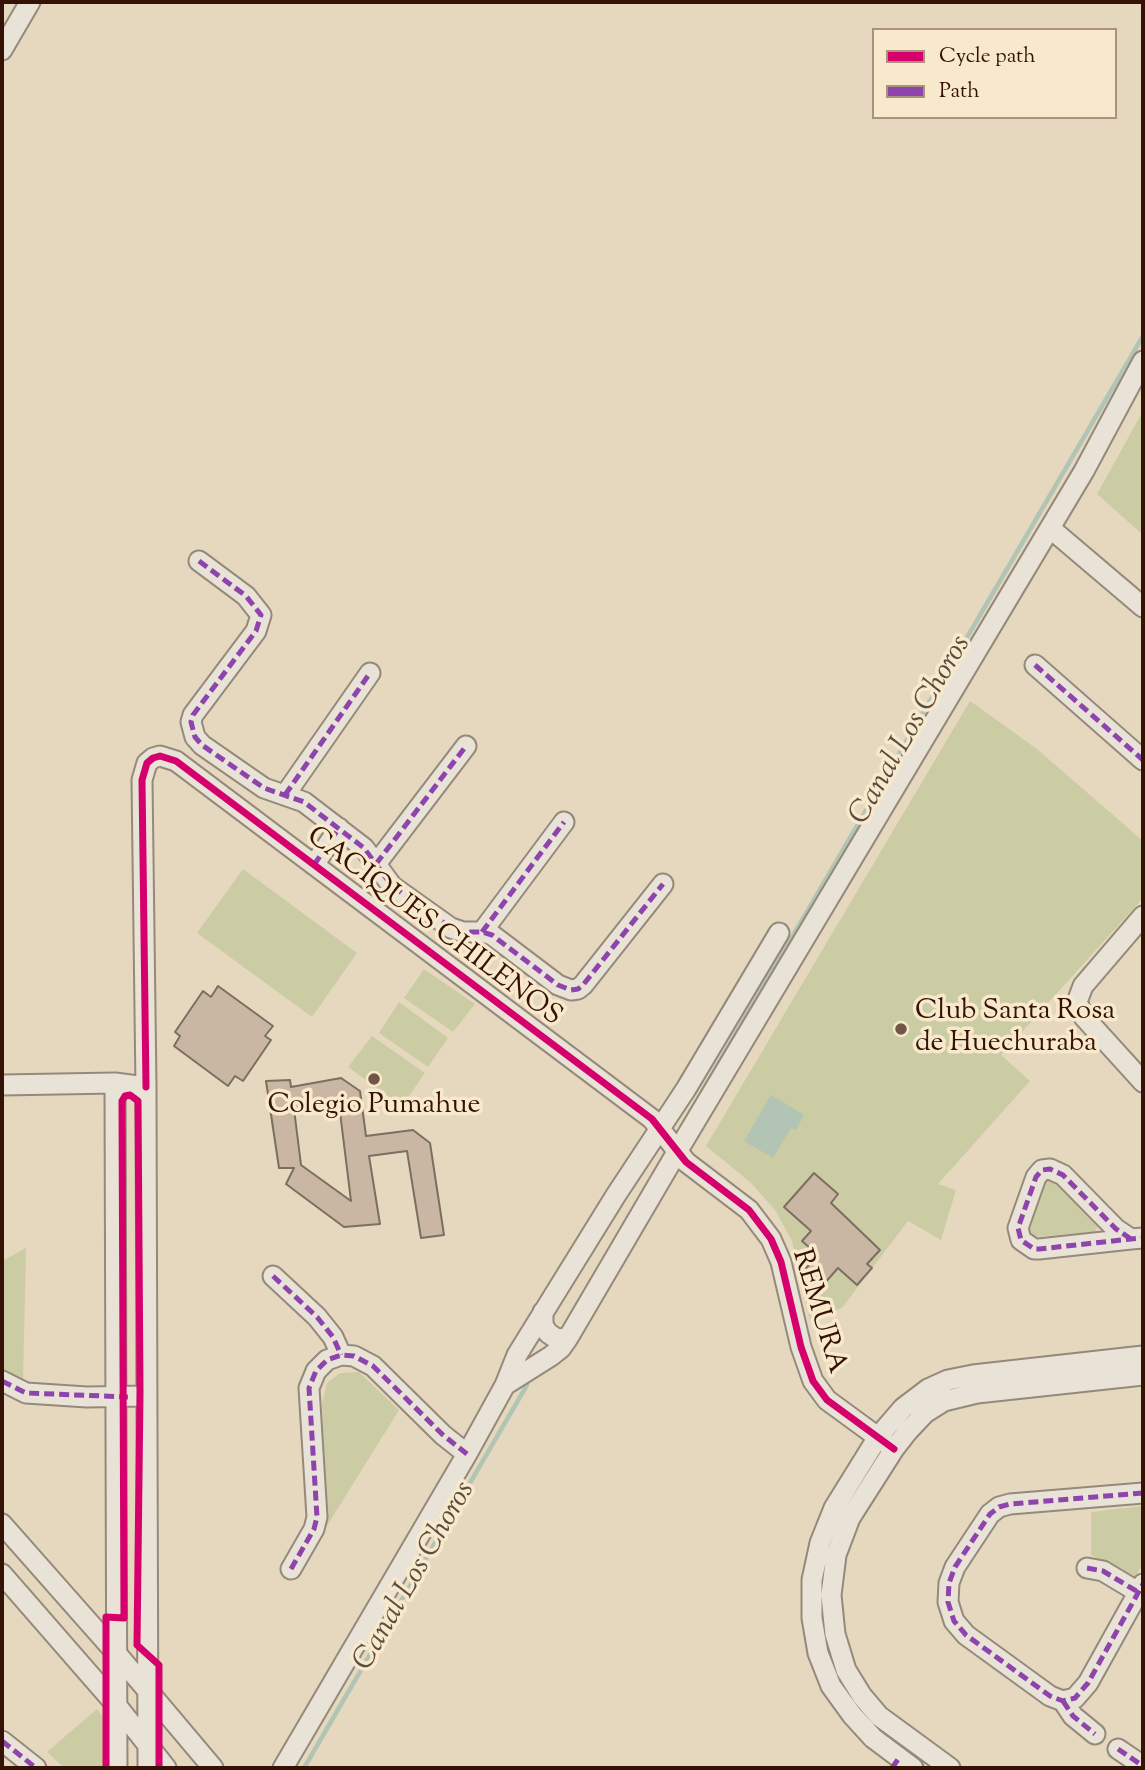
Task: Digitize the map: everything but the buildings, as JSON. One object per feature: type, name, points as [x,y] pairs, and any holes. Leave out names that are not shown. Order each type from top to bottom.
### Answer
[{"type":"street","points":[[2,50],[30,2]]},
{"type":"street","points":[[505,1385],[551,1356],[568,1338],[1084,471],[1143,361]]},
{"type":"street","points":[[1050,528],[1143,607]]},
{"type":"street","points":[[199,561],[246,596],[261,615],[256,631],[193,715],[192,730],[202,744],[243,774],[264,788],[304,802],[339,828],[364,848],[393,886],[451,928],[463,932],[482,932],[500,939],[558,985],[565,989],[578,989],[663,884]]},
{"type":"street","points":[[1035,665],[1143,760]]},
{"type":"street","points":[[285,795],[370,673]]},
{"type":"street","points":[[376,863],[466,746]]},
{"type":"street","name":"CACIQUES CHILENOS","points":[[146,1087],[142,780],[147,764],[153,758],[169,757],[652,1119],[677,1152]]},
{"type":"street","points":[[482,932],[564,822]]},
{"type":"street","points":[[314,865],[339,828]]},
{"type":"street","points":[[1143,916],[1083,986],[1077,1002],[1084,1017],[1143,1082]]},
{"type":"street","points":[[283,1768],[467,1454],[505,1385],[517,1354],[616,1195],[661,1130],[779,933]]},
{"type":"street","points":[[115,1083],[117,1768]]},
{"type":"street","points":[[2,1085],[115,1083],[146,1087],[148,1768]]},
{"type":"street","name":"REMURA","points":[[677,1152],[686,1163],[740,1202],[764,1228],[781,1262],[801,1347],[813,1381],[827,1400],[886,1443]]},
{"type":"street","points":[[1050,1169],[1063,1175],[1116,1229],[1137,1238],[1034,1249],[1021,1240],[1018,1228],[1036,1177],[1042,1170],[1050,1169]]},
{"type":"street","points":[[273,1276],[317,1317],[333,1337],[341,1355]]},
{"type":"street","points":[[543,1312],[542,1321],[548,1333],[556,1339],[568,1338]]},
{"type":"street","points":[[291,1569],[314,1529],[317,1517],[309,1388],[316,1371],[327,1360],[341,1355],[354,1356],[373,1366],[443,1435],[467,1454]]},
{"type":"street","points":[[950,1768],[892,1727],[867,1704],[846,1670],[832,1615],[834,1566],[850,1518],[886,1443],[912,1400],[921,1393],[948,1380],[973,1375],[1143,1356]]},
{"type":"street","points":[[911,1741],[902,1765],[841,1702],[818,1653],[811,1599],[815,1562],[834,1508],[886,1443],[925,1413],[953,1397],[1143,1375]]},
{"type":"street","points":[[2,1381],[26,1393],[146,1396]]},
{"type":"street","points":[[1087,1568],[1104,1571],[1141,1588],[1088,1684],[1075,1698],[1063,1701],[1049,1696],[960,1629],[954,1621],[948,1602],[951,1575],[990,1514],[999,1507],[1143,1493]]},
{"type":"street","points":[[2,1524],[213,1768]]},
{"type":"street","points":[[815,1562],[834,1566]]},
{"type":"street","points":[[17,1591],[42,1569]]},
{"type":"street","points":[[2,1574],[117,1706],[166,1768]]},
{"type":"street","points":[[1063,1701],[1073,1716],[1096,1734]]},
{"type":"street","points":[[2,1741],[36,1768]]},
{"type":"street","points":[[1118,1749],[1143,1766]]},
{"type":"green space","points":[[1143,411],[1143,535],[1097,494]]},
{"type":"green space","name":"Club Santa Rosa de Huechuraba","points":[[970,701],[1037,749],[1143,841],[1143,898],[1001,1055],[1030,1081],[938,1184],[956,1190],[941,1240],[908,1221],[842,1308],[810,1321],[792,1241],[775,1210],[751,1183],[706,1146]]},
{"type":"green space","points":[[243,869],[357,953],[312,1017],[197,933]]},
{"type":"green space","points":[[424,969],[475,1004],[453,1032],[404,998]]},
{"type":"green space","points":[[399,1002],[448,1038],[428,1067],[379,1033]]},
{"type":"green space","points":[[372,1036],[425,1073],[402,1106],[348,1067]]},
{"type":"green space","points":[[1055,1179],[1098,1226],[1095,1232],[1035,1237],[1028,1230],[1046,1180]]},
{"type":"green space","points":[[26,1248],[23,1382],[10,1377],[2,1367],[2,1261]]},
{"type":"green space","points":[[359,1372],[399,1410],[327,1526],[322,1403],[327,1383],[340,1373]]},
{"type":"green space","points":[[1143,1506],[1143,1563],[1134,1579],[1091,1555],[1091,1512]]},
{"type":"green space","points":[[97,1709],[105,1720],[104,1768],[64,1768],[47,1752]]},
{"type":"shaded area","points":[[771,1095],[804,1115],[796,1130],[791,1128],[773,1158],[744,1141]]},
{"type":"waterway","name":"Canal Los Choros","points":[[690,1112],[1143,336]]},
{"type":"waterway","name":"Canal Los Choros","points":[[304,1768],[527,1385]]},
{"type":"marked path","points":[[199,561],[246,596],[261,615],[256,631],[193,715],[191,722],[195,737],[202,745],[264,788],[304,802],[364,848],[392,886],[451,928],[492,935],[558,985],[571,990],[578,989],[663,884]]},
{"type":"marked path","points":[[1035,665],[1143,760]]},
{"type":"marked path","points":[[285,795],[370,673]]},
{"type":"marked path","points":[[376,864],[466,746]]},
{"type":"marked path","points":[[482,932],[564,822]]},
{"type":"marked path","points":[[314,865],[339,828]]},
{"type":"marked path","points":[[1131,1239],[1116,1229],[1063,1175],[1050,1169],[1042,1170],[1036,1177],[1018,1228],[1021,1240],[1034,1249],[1143,1238]]},
{"type":"marked path","points":[[273,1276],[317,1317],[333,1337],[341,1355]]},
{"type":"marked path","points":[[291,1569],[314,1529],[317,1517],[309,1388],[316,1371],[327,1360],[341,1355],[354,1356],[373,1366],[443,1435],[467,1454]]},
{"type":"marked path","points":[[2,1381],[26,1393],[128,1397]]},
{"type":"marked path","points":[[1143,1493],[999,1507],[990,1514],[955,1567],[949,1583],[948,1602],[954,1621],[966,1635],[1050,1696],[1063,1701],[1075,1698],[1088,1683],[1143,1584]]},
{"type":"marked path","points":[[1087,1568],[1103,1571],[1138,1592]]},
{"type":"marked path","points":[[1063,1701],[1073,1716],[1095,1734]]},
{"type":"marked path","points":[[2,1741],[36,1768]]},
{"type":"marked path","points":[[1118,1749],[1143,1766]]},
{"type":"marked path","points":[[892,1768],[899,1758]]},
{"type":"cycle path","points":[[146,1087],[142,780],[147,763],[160,756],[176,761],[652,1119],[686,1162],[749,1210],[771,1239],[781,1262],[801,1347],[813,1381],[827,1400],[894,1449]]},
{"type":"cycle path","points":[[106,1768],[106,1617],[124,1618],[122,1101],[125,1096],[130,1095],[138,1101],[140,1392],[137,1645],[159,1665],[159,1768]]},
{"type":"place","name":"Club Santa Rosa de Huechuraba","points":[[901,1029]]},
{"type":"place","name":"Colegio Pumahue","points":[[374,1079]]}]
